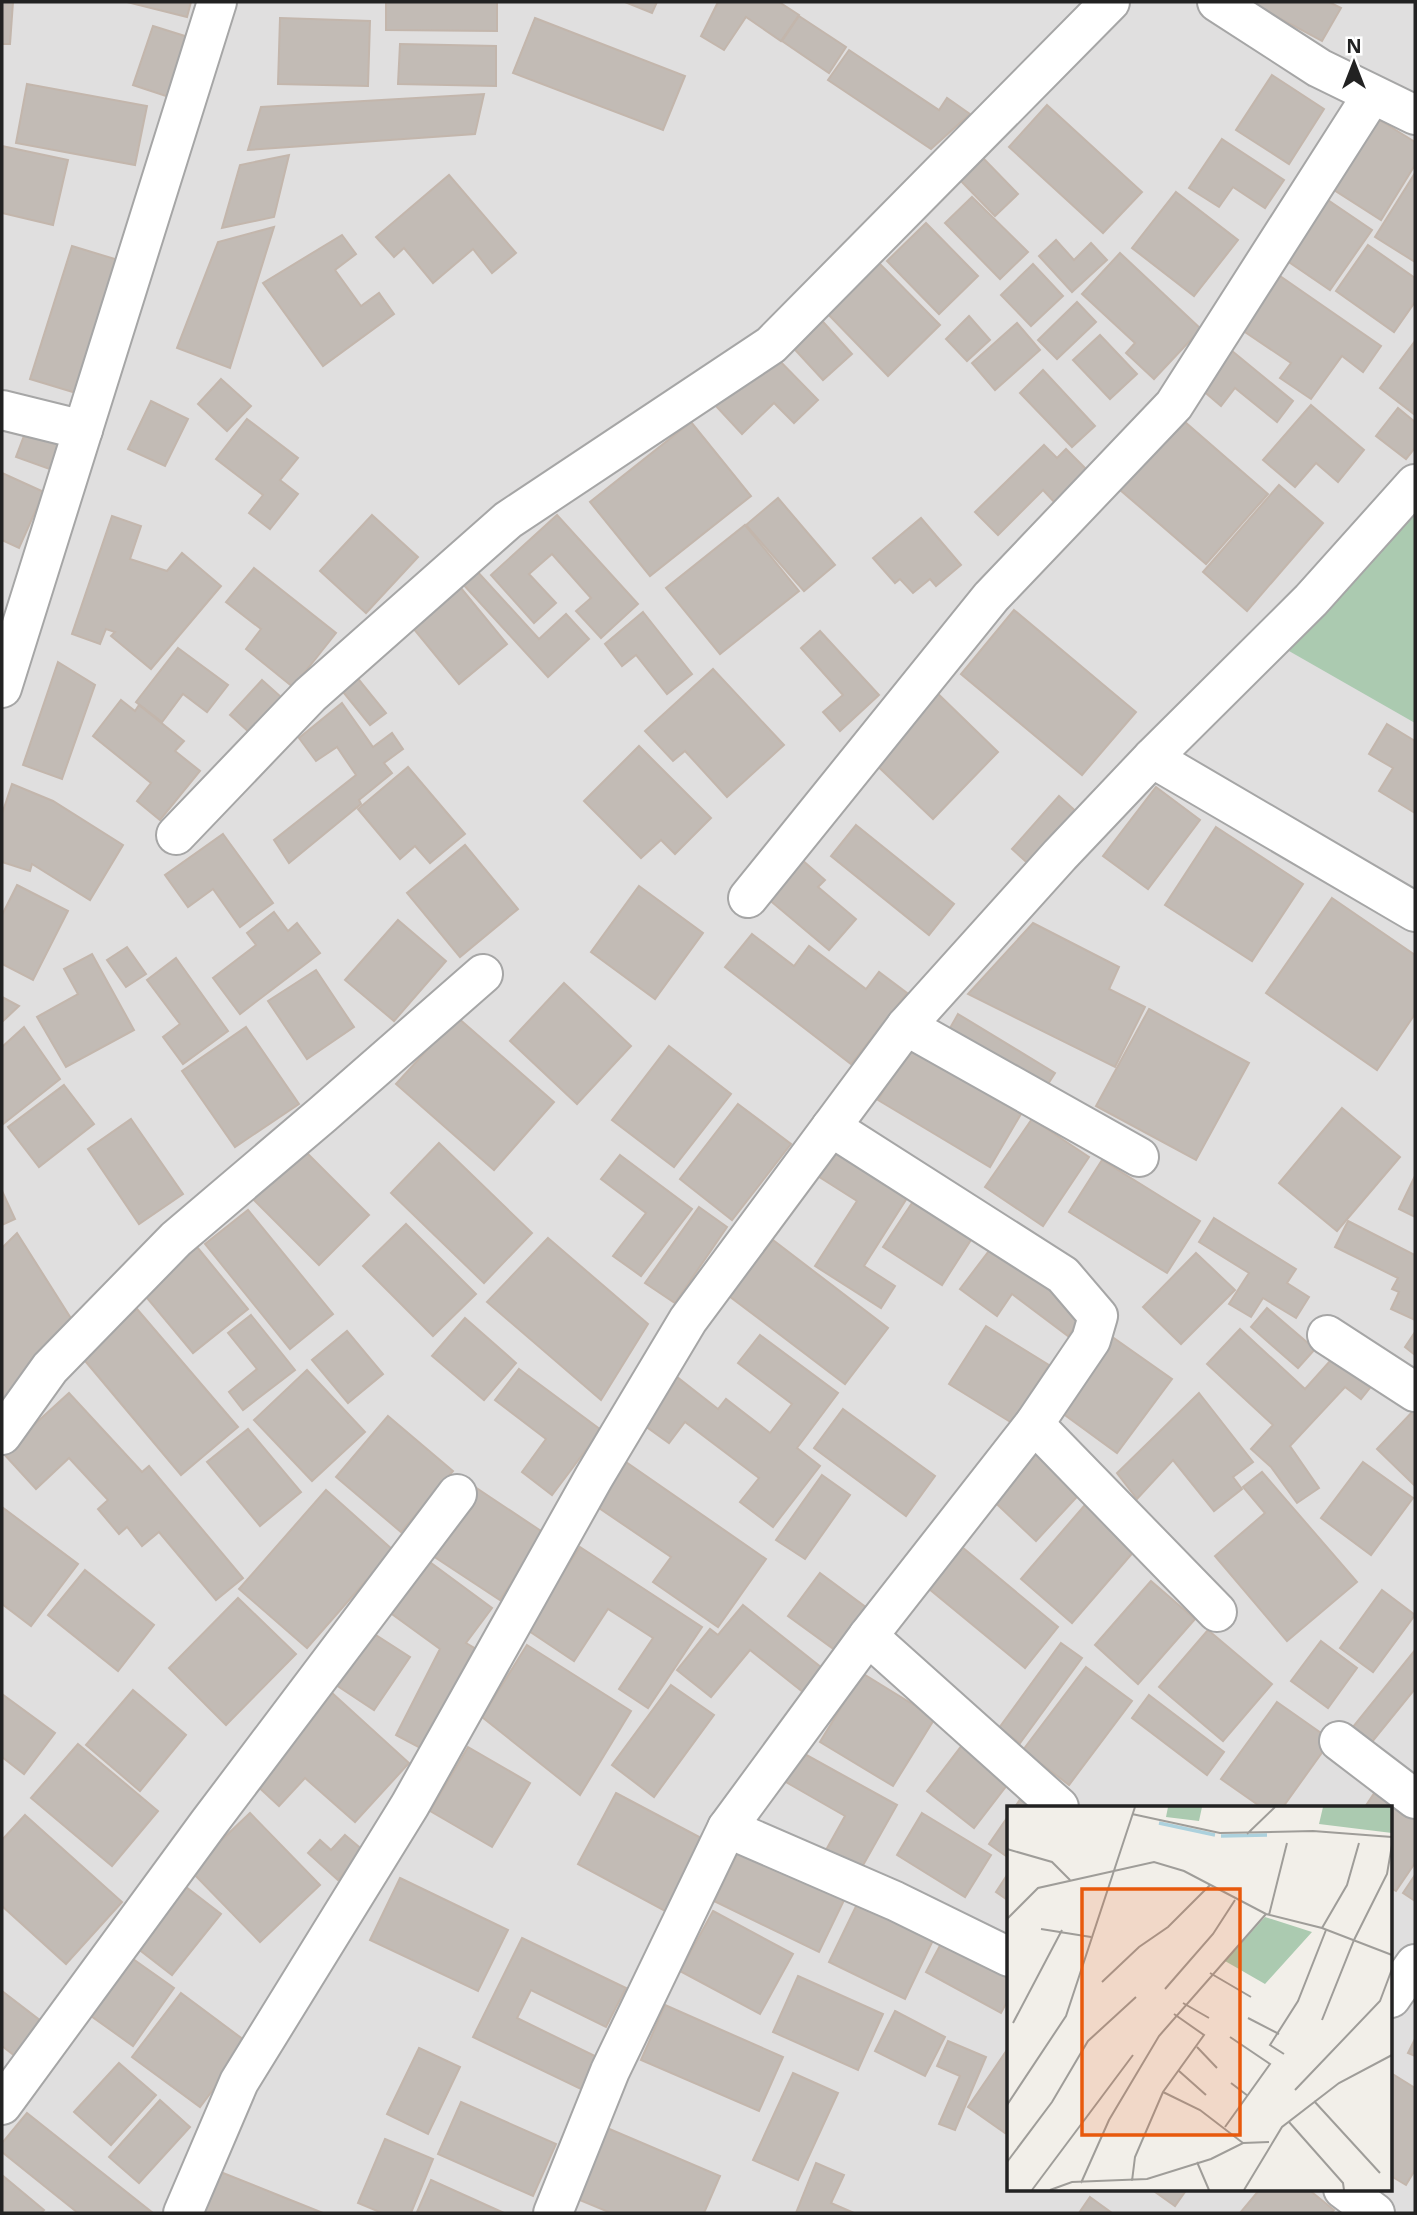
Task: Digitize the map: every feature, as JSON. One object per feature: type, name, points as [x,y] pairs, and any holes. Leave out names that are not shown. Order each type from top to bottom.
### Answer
[{"type":"street","points":[[2,688],[217,2]]},
{"type":"street","points":[[176,835],[310,695],[508,520],[771,345],[1110,2]]},
{"type":"street","points":[[1217,2],[1319,68],[1415,115]]},
{"type":"street","points":[[748,898],[991,597],[1174,405],[1372,95]]},
{"type":"street","points":[[2,410],[83,430]]},
{"type":"street","points":[[183,2213],[239,2082],[410,1805],[594,1477],[688,1320],[906,1026],[1060,855],[1152,758],[1311,600],[1415,484]]},
{"type":"street","points":[[1152,758],[1415,912]]},
{"type":"street","points":[[2,1435],[50,1368],[176,1239],[483,974]]},
{"type":"street","points":[[906,1026],[1139,1157]]},
{"type":"street","points":[[553,2213],[610,2071],[727,1828],[868,1636],[1034,1424],[1091,1339],[1098,1316],[1063,1275],[831,1127]]},
{"type":"street","points":[[1327,1335],[1415,1392]]},
{"type":"street","points":[[1034,1424],[1217,1612]]},
{"type":"street","points":[[2,2105],[208,1824],[457,1494]]},
{"type":"street","points":[[868,1636],[1058,1806]]},
{"type":"street","points":[[1339,1741],[1415,1800]]},
{"type":"street","points":[[727,1828],[895,1901],[1007,1956]]},
{"type":"street","points":[[1392,1997],[1415,1964]]},
{"type":"street","points":[[1344,2190],[1375,2213]]},
{"type":"shaded area","points":[[2,2],[1415,2],[1415,2213],[2,2213]]},
{"type":"green space","points":[[1415,511],[1415,723],[1289,651]]},
{"type":"building","points":[[2,2],[13,2],[10,44],[2,44]]},
{"type":"building","points":[[127,2],[191,2],[187,17]]},
{"type":"building","points":[[386,2],[497,2],[497,31],[386,30]]},
{"type":"building","points":[[625,2],[657,2],[652,13]]},
{"type":"building","points":[[718,2],[779,2],[799,15],[781,41],[746,17],[724,50],[701,36]]},
{"type":"building","points":[[1249,2],[1329,2],[1341,8],[1322,41]]},
{"type":"building","points":[[799,16],[846,47],[829,73],[782,41]]},
{"type":"building","points":[[280,18],[370,21],[368,86],[278,84]]},
{"type":"building","points":[[535,18],[685,76],[663,130],[513,73]]},
{"type":"building","points":[[153,26],[188,37],[169,97],[133,85]]},
{"type":"building","points":[[400,44],[496,46],[496,86],[398,84]]},
{"type":"building","points":[[849,50],[939,110],[947,98],[970,114],[931,149],[828,80]]},
{"type":"building","points":[[1272,75],[1324,109],[1289,164],[1236,130]]},
{"type":"building","points":[[27,84],[147,106],[135,165],[16,143]]},
{"type":"building","points":[[484,94],[475,134],[248,150],[261,107]]},
{"type":"building","points":[[1047,105],[1142,192],[1103,233],[1009,147]]},
{"type":"building","points":[[1378,119],[1415,142],[1415,165],[1381,220],[1320,181]]},
{"type":"building","points":[[1222,139],[1284,180],[1265,208],[1233,187],[1219,207],[1189,188]]},
{"type":"building","points":[[2,146],[68,160],[53,225],[2,213]]},
{"type":"building","points":[[289,155],[274,217],[222,228],[240,165]]},
{"type":"building","points":[[983,158],[1018,194],[995,216],[960,180]]},
{"type":"building","points":[[1415,173],[1415,262],[1375,237]]},
{"type":"building","points":[[449,175],[516,253],[492,273],[473,249],[433,283],[404,248],[394,257],[376,237]]},
{"type":"building","points":[[1176,192],[1238,240],[1194,296],[1132,248]]},
{"type":"building","points":[[1322,196],[1372,230],[1330,290],[1280,256]]},
{"type":"building","points":[[972,197],[1028,252],[1000,279],[945,223]]},
{"type":"building","points":[[926,223],[978,276],[939,314],[887,261]]},
{"type":"building","points":[[274,227],[230,368],[177,348],[218,242]]},
{"type":"building","points":[[342,235],[356,254],[335,270],[361,306],[379,293],[394,314],[323,366],[263,283]]},
{"type":"building","points":[[1056,240],[1074,260],[1091,243],[1107,260],[1072,292],[1039,256]]},
{"type":"building","points":[[1368,245],[1415,278],[1415,302],[1394,332],[1336,291]]},
{"type":"building","points":[[72,246],[118,260],[76,393],[30,379]]},
{"type":"building","points":[[1120,253],[1201,329],[1154,379],[1126,353],[1135,343],[1082,294]]},
{"type":"building","points":[[876,260],[940,325],[888,376],[825,311]]},
{"type":"building","points":[[1033,264],[1063,296],[1031,326],[1001,295]]},
{"type":"building","points":[[1280,276],[1381,346],[1363,372],[1342,356],[1311,399],[1280,378],[1291,363],[1242,330]]},
{"type":"building","points":[[1077,302],[1096,322],[1057,359],[1038,340]]},
{"type":"building","points":[[816,314],[852,354],[823,380],[787,341]]},
{"type":"building","points":[[969,316],[990,340],[967,361],[946,339]]},
{"type":"building","points":[[1017,323],[1040,350],[995,390],[972,363]]},
{"type":"building","points":[[1100,335],[1137,374],[1110,399],[1073,360]]},
{"type":"building","points":[[1415,341],[1415,415],[1380,388]]},
{"type":"building","points":[[1226,346],[1293,401],[1277,422],[1235,388],[1221,406],[1194,383]]},
{"type":"building","points":[[772,353],[818,400],[794,423],[774,403],[742,434],[716,406]]},
{"type":"building","points":[[1043,370],[1095,426],[1072,447],[1020,393]]},
{"type":"building","points":[[221,379],[251,406],[227,431],[198,404]]},
{"type":"building","points":[[151,401],[188,419],[165,466],[128,449]]},
{"type":"building","points":[[1311,405],[1364,450],[1338,482],[1316,463],[1295,487],[1263,460]]},
{"type":"building","points":[[1398,408],[1415,422],[1415,448],[1406,459],[1376,436]]},
{"type":"building","points":[[1177,415],[1268,494],[1206,564],[1119,489]]},
{"type":"building","points":[[247,419],[298,458],[280,480],[298,494],[270,529],[249,513],[263,495],[216,459]]},
{"type":"building","points":[[30,420],[71,435],[58,472],[16,457]]},
{"type":"building","points":[[691,422],[751,496],[650,576],[590,502]]},
{"type":"building","points":[[1044,445],[1057,458],[1066,449],[1089,472],[1057,505],[1043,490],[998,535],[975,512]]},
{"type":"building","points":[[2,473],[44,492],[19,548],[2,540]]},
{"type":"building","points":[[1279,485],[1323,523],[1247,611],[1203,572]]},
{"type":"building","points":[[778,498],[835,565],[804,591],[746,525]]},
{"type":"building","points":[[372,515],[418,557],[366,613],[320,571]]},
{"type":"building","points":[[557,515],[638,604],[601,638],[576,611],[591,598],[552,554],[529,574],[556,603],[534,623],[491,575]]},
{"type":"building","points":[[112,516],[141,526],[130,559],[167,571],[182,553],[221,586],[151,669],[111,636],[115,632],[106,629],[100,644],[72,634]]},
{"type":"building","points":[[921,518],[961,565],[936,586],[930,579],[913,593],[900,579],[895,583],[873,558]]},
{"type":"building","points":[[745,525],[799,591],[720,654],[666,588]]},
{"type":"building","points":[[254,568],[336,633],[293,687],[246,649],[261,629],[226,602]]},
{"type":"building","points":[[475,569],[539,639],[566,614],[589,639],[548,677],[461,582]]},
{"type":"building","points":[[456,582],[507,644],[459,684],[408,622]]},
{"type":"building","points":[[1014,610],[1136,712],[1082,775],[961,674]]},
{"type":"building","points":[[643,612],[692,674],[667,694],[636,655],[622,666],[605,644]]},
{"type":"building","points":[[820,631],[879,695],[840,731],[823,712],[843,695],[801,648]]},
{"type":"building","points":[[178,648],[228,685],[207,712],[183,694],[162,722],[136,702]]},
{"type":"building","points":[[58,662],[95,685],[62,779],[23,765]]},
{"type":"building","points":[[713,669],[784,745],[727,797],[685,751],[673,761],[645,731]]},
{"type":"building","points":[[355,675],[386,713],[370,725],[339,687]]},
{"type":"building","points":[[262,680],[281,697],[249,732],[230,715]]},
{"type":"building","points":[[932,688],[998,752],[933,819],[867,756]]},
{"type":"building","points":[[121,700],[135,711],[139,705],[184,741],[175,751],[200,771],[160,820],[137,801],[151,783],[93,736]]},
{"type":"building","points":[[342,703],[373,747],[392,733],[403,749],[384,763],[392,773],[359,800],[361,804],[289,863],[274,840],[356,775],[337,747],[316,761],[299,738]]},
{"type":"building","points":[[1387,724],[1415,741],[1415,813],[1379,791],[1393,768],[1369,754]]},
{"type":"building","points":[[639,746],[711,818],[675,854],[661,840],[641,858],[584,801]]},
{"type":"building","points":[[408,767],[465,834],[430,863],[415,846],[400,859],[358,809]]},
{"type":"building","points":[[12,784],[53,801],[123,845],[90,900],[32,864],[30,871],[2,862],[2,814]]},
{"type":"building","points":[[1156,787],[1200,820],[1148,889],[1103,856]]},
{"type":"building","points":[[1059,796],[1080,815],[1033,868],[1012,849]]},
{"type":"building","points":[[856,825],[954,904],[929,935],[831,856]]},
{"type":"building","points":[[1216,827],[1303,884],[1252,961],[1165,905]]},
{"type":"building","points":[[223,834],[273,903],[240,927],[213,889],[188,907],[165,875]]},
{"type":"building","points":[[465,845],[518,909],[460,957],[407,893]]},
{"type":"building","points":[[801,859],[825,880],[818,887],[856,919],[829,950],[767,898]]},
{"type":"building","points":[[17,885],[68,911],[33,980],[2,964],[2,915]]},
{"type":"building","points":[[639,886],[703,933],[655,999],[591,952]]},
{"type":"building","points":[[1332,898],[1415,955],[1415,1014],[1377,1070],[1266,993]]},
{"type":"building","points":[[274,912],[288,931],[297,923],[320,953],[240,1014],[213,978],[256,945],[247,933]]},
{"type":"building","points":[[398,920],[446,961],[394,1021],[345,980]]},
{"type":"building","points":[[1033,923],[1119,967],[1109,989],[1145,1007],[1115,1067],[968,994]]},
{"type":"building","points":[[752,934],[794,966],[809,946],[866,989],[879,972],[907,993],[851,1064],[725,967]]},
{"type":"building","points":[[127,947],[146,974],[126,987],[107,960]]},
{"type":"building","points":[[92,954],[134,1030],[66,1067],[37,1017],[78,994],[64,969]]},
{"type":"building","points":[[176,958],[228,1031],[183,1064],[163,1037],[180,1024],[147,980]]},
{"type":"building","points":[[316,970],[354,1027],[307,1059],[268,1001]]},
{"type":"building","points":[[564,983],[631,1046],[577,1104],[510,1041]]},
{"type":"building","points":[[2,997],[19,1006],[2,1022]]},
{"type":"building","points":[[1149,1009],[1249,1063],[1196,1160],[1096,1106]]},
{"type":"building","points":[[958,1014],[1055,1073],[1041,1095],[945,1037]]},
{"type":"building","points":[[457,1017],[554,1102],[494,1170],[396,1084]]},
{"type":"building","points":[[24,1027],[60,1079],[2,1125],[2,1047]]},
{"type":"building","points":[[246,1027],[299,1104],[235,1147],[182,1071]]},
{"type":"building","points":[[669,1046],[731,1094],[674,1167],[612,1120]]},
{"type":"building","points":[[909,1047],[1021,1114],[990,1167],[878,1100]]},
{"type":"building","points":[[64,1085],[94,1124],[39,1167],[8,1127]]},
{"type":"building","points":[[738,1104],[791,1144],[732,1220],[680,1179]]},
{"type":"building","points":[[1342,1108],[1400,1157],[1337,1231],[1279,1183]]},
{"type":"building","points":[[131,1119],[183,1194],[139,1224],[88,1149]]},
{"type":"building","points":[[1032,1119],[1089,1157],[1043,1226],[985,1187]]},
{"type":"building","points":[[836,1137],[914,1187],[864,1266],[895,1286],[881,1308],[815,1266],[857,1201],[813,1173]]},
{"type":"building","points":[[439,1143],[532,1233],[484,1283],[391,1193]]},
{"type":"building","points":[[298,1144],[369,1215],[319,1265],[247,1193]]},
{"type":"building","points":[[620,1155],[692,1209],[641,1276],[613,1256],[646,1213],[601,1179]]},
{"type":"building","points":[[1102,1160],[1200,1221],[1167,1273],[1069,1212]]},
{"type":"building","points":[[1415,1176],[1415,1217],[1399,1209]]},
{"type":"building","points":[[2,1191],[15,1219],[2,1225]]},
{"type":"building","points":[[920,1191],[978,1229],[942,1285],[883,1247]]},
{"type":"building","points":[[699,1207],[727,1227],[675,1303],[645,1283]]},
{"type":"building","points":[[248,1210],[333,1314],[290,1349],[205,1244]]},
{"type":"building","points":[[1214,1218],[1296,1269],[1287,1283],[1309,1297],[1296,1318],[1263,1298],[1251,1317],[1229,1304],[1249,1273],[1199,1242]]},
{"type":"building","points":[[1348,1221],[1415,1255],[1415,1320],[1391,1309],[1399,1292],[1392,1289],[1398,1278],[1335,1247]]},
{"type":"building","points":[[406,1224],[476,1294],[433,1336],[363,1266]]},
{"type":"building","points":[[17,1233],[72,1320],[2,1406],[2,1248]]},
{"type":"building","points":[[548,1238],[648,1324],[601,1400],[487,1302]]},
{"type":"building","points":[[773,1240],[888,1328],[845,1384],[729,1296]]},
{"type":"building","points":[[995,1243],[1087,1311],[1068,1336],[1012,1294],[997,1316],[960,1289]]},
{"type":"building","points":[[197,1247],[248,1309],[193,1353],[142,1292]]},
{"type":"building","points":[[1196,1253],[1235,1290],[1181,1344],[1143,1307]]},
{"type":"building","points":[[1267,1308],[1315,1349],[1298,1368],[1251,1327]]},
{"type":"building","points":[[137,1309],[238,1427],[181,1475],[81,1356]]},
{"type":"building","points":[[251,1315],[295,1370],[243,1410],[229,1392],[257,1369],[228,1333]]},
{"type":"building","points":[[465,1318],[516,1363],[484,1400],[432,1356]]},
{"type":"building","points":[[986,1326],[1049,1365],[1012,1423],[949,1384]]},
{"type":"building","points":[[1240,1329],[1305,1389],[1338,1352],[1377,1379],[1361,1399],[1345,1387],[1290,1446],[1319,1488],[1297,1503],[1271,1467],[1251,1449],[1273,1425],[1207,1364]]},
{"type":"building","points":[[347,1331],[383,1374],[348,1403],[312,1360]]},
{"type":"building","points":[[1415,1332],[1415,1355],[1405,1347]]},
{"type":"building","points":[[760,1335],[838,1393],[797,1448],[820,1466],[773,1527],[740,1502],[759,1478],[685,1422],[669,1443],[641,1423],[677,1377],[718,1409],[726,1399],[770,1433],[792,1404],[738,1363]]},
{"type":"building","points":[[1111,1336],[1172,1379],[1117,1453],[1058,1410]]},
{"type":"building","points":[[519,1369],[601,1430],[552,1495],[522,1472],[546,1439],[495,1400]]},
{"type":"building","points":[[307,1370],[365,1432],[312,1481],[254,1420]]},
{"type":"building","points":[[69,1393],[142,1472],[149,1466],[243,1578],[216,1600],[159,1532],[142,1546],[127,1527],[119,1534],[98,1509],[108,1500],[69,1458],[36,1489],[3,1453]]},
{"type":"building","points":[[1199,1393],[1253,1462],[1233,1477],[1242,1489],[1214,1511],[1173,1460],[1137,1499],[1117,1473]]},
{"type":"building","points":[[843,1409],[935,1476],[906,1516],[814,1448]]},
{"type":"building","points":[[1415,1409],[1415,1486],[1377,1449]]},
{"type":"building","points":[[388,1416],[453,1471],[401,1532],[336,1477]]},
{"type":"building","points":[[248,1429],[301,1492],[260,1526],[207,1462]]},
{"type":"building","points":[[1033,1439],[1086,1487],[1036,1541],[984,1492]]},
{"type":"building","points":[[626,1462],[766,1559],[718,1627],[653,1582],[671,1557],[596,1506]]},
{"type":"building","points":[[1363,1462],[1413,1498],[1371,1555],[1321,1518]]},
{"type":"building","points":[[1262,1472],[1357,1582],[1287,1641],[1215,1556],[1265,1513],[1243,1487]]},
{"type":"building","points":[[822,1475],[850,1495],[805,1559],[776,1540]]},
{"type":"building","points":[[475,1487],[544,1533],[500,1600],[430,1554]]},
{"type":"building","points":[[326,1490],[393,1550],[307,1648],[239,1589]]},
{"type":"building","points":[[1091,1498],[1142,1542],[1072,1623],[1021,1579]]},
{"type":"building","points":[[2,1507],[78,1564],[31,1626],[2,1604]]},
{"type":"building","points":[[580,1547],[702,1627],[648,1708],[619,1689],[653,1638],[608,1609],[574,1661],[526,1629]]},
{"type":"building","points":[[962,1547],[1058,1627],[1025,1668],[928,1588]]},
{"type":"building","points":[[423,1557],[492,1608],[466,1643],[476,1649],[424,1750],[396,1735],[440,1649],[385,1609]]},
{"type":"building","points":[[85,1570],[154,1625],[118,1671],[48,1615]]},
{"type":"building","points":[[820,1573],[871,1611],[839,1653],[788,1616]]},
{"type":"building","points":[[1151,1581],[1195,1619],[1138,1684],[1095,1645]]},
{"type":"building","points":[[1382,1590],[1415,1615],[1373,1672],[1340,1648]]},
{"type":"building","points":[[238,1598],[296,1654],[226,1725],[169,1668]]},
{"type":"building","points":[[743,1605],[827,1672],[808,1696],[750,1650],[711,1697],[677,1670],[710,1629],[718,1635]]},
{"type":"building","points":[[365,1628],[410,1657],[374,1710],[330,1681]]},
{"type":"building","points":[[1208,1630],[1272,1684],[1223,1741],[1159,1687]]},
{"type":"building","points":[[1321,1641],[1357,1668],[1328,1708],[1291,1681]]},
{"type":"building","points":[[1061,1643],[1082,1658],[1020,1743],[999,1728]]},
{"type":"building","points":[[527,1645],[631,1711],[580,1795],[482,1717]]},
{"type":"building","points":[[1415,1650],[1415,1689],[1367,1748],[1348,1733]]},
{"type":"building","points":[[1086,1667],[1132,1701],[1069,1785],[1023,1750]]},
{"type":"building","points":[[862,1673],[935,1718],[893,1786],[820,1742]]},
{"type":"building","points":[[671,1685],[714,1715],[654,1797],[612,1765]]},
{"type":"building","points":[[133,1690],[186,1735],[140,1791],[86,1745]]},
{"type":"building","points":[[331,1692],[409,1763],[355,1822],[305,1778],[279,1806],[251,1780]]},
{"type":"building","points":[[2,1694],[55,1733],[24,1774],[2,1757]]},
{"type":"building","points":[[1149,1695],[1224,1752],[1207,1775],[1132,1718]]},
{"type":"building","points":[[1277,1702],[1331,1740],[1284,1806],[1260,1806],[1221,1779]]},
{"type":"building","points":[[966,1740],[1014,1776],[974,1828],[927,1791]]},
{"type":"building","points":[[78,1744],[158,1811],[112,1866],[31,1798]]},
{"type":"building","points":[[468,1747],[530,1783],[492,1847],[430,1811]]},
{"type":"building","points":[[801,1752],[897,1805],[857,1876],[822,1857],[845,1816],[784,1781]]},
{"type":"building","points":[[1375,1792],[1415,1819],[1415,1863],[1396,1891],[1392,1889],[1392,1806],[1366,1806]]},
{"type":"building","points":[[616,1793],[703,1839],[665,1911],[578,1864]]},
{"type":"building","points":[[1023,1795],[1039,1806],[1016,1806]]},
{"type":"building","points":[[250,1813],[320,1885],[260,1942],[190,1870]]},
{"type":"building","points":[[922,1813],[991,1855],[965,1897],[897,1855]]},
{"type":"building","points":[[25,1815],[122,1902],[66,1964],[2,1906],[2,1840]]},
{"type":"building","points":[[1007,1818],[1007,1857],[989,1844]]},
{"type":"building","points":[[345,1835],[364,1851],[338,1880],[308,1853],[320,1840],[331,1850]]},
{"type":"building","points":[[743,1841],[848,1892],[819,1952],[714,1901]]},
{"type":"building","points":[[1007,1875],[1007,1900],[996,1892]]},
{"type":"building","points":[[1415,1875],[1415,1901],[1403,1893]]},
{"type":"building","points":[[400,1878],[508,1930],[478,1991],[370,1940]]},
{"type":"building","points":[[177,1880],[221,1914],[172,1975],[128,1941]]},
{"type":"building","points":[[860,1898],[936,1934],[905,1999],[829,1962]]},
{"type":"building","points":[[713,1911],[793,1954],[760,2014],[680,1971]]},
{"type":"building","points":[[946,1934],[1007,1968],[1007,2002],[1001,2013],[926,1972]]},
{"type":"building","points":[[522,1938],[626,1988],[606,2027],[531,1990],[517,2018],[601,2059],[585,2091],[473,2037]]},
{"type":"building","points":[[126,1954],[174,1988],[133,2046],[84,2011]]},
{"type":"building","points":[[798,1976],[883,2014],[858,2070],[773,2032]]},
{"type":"building","points":[[2,1991],[41,2021],[15,2056],[2,2046]]},
{"type":"building","points":[[181,1993],[248,2043],[200,2107],[132,2057]]},
{"type":"building","points":[[665,2005],[783,2057],[759,2111],[641,2060]]},
{"type":"building","points":[[895,2011],[945,2037],[925,2076],[875,2051]]},
{"type":"building","points":[[1415,2039],[1415,2056],[1408,2053]]},
{"type":"building","points":[[948,2041],[986,2057],[955,2130],[939,2124],[960,2076],[937,2066]]},
{"type":"building","points":[[419,2048],[460,2067],[428,2134],[387,2114]]},
{"type":"building","points":[[1007,2050],[1005,2133],[968,2107]]},
{"type":"building","points":[[119,2063],[156,2095],[111,2145],[74,2112]]},
{"type":"building","points":[[793,2073],[838,2093],[798,2180],[753,2160]]},
{"type":"building","points":[[1392,2074],[1415,2088],[1415,2170],[1406,2185],[1392,2177]]},
{"type":"building","points":[[160,2100],[190,2127],[139,2183],[109,2157]]},
{"type":"building","points":[[461,2102],[556,2144],[533,2196],[438,2154]]},
{"type":"building","points":[[27,2113],[153,2213],[78,2213],[2,2152],[2,2143]]},
{"type":"building","points":[[600,2125],[720,2176],[704,2213],[611,2213],[570,2196]]},
{"type":"building","points":[[385,2139],[433,2159],[411,2213],[382,2213],[358,2203]]},
{"type":"building","points":[[816,2163],[844,2175],[831,2203],[854,2213],[796,2213]]},
{"type":"building","points":[[218,2171],[323,2213],[201,2213]]},
{"type":"building","points":[[2,2175],[44,2210],[41,2213],[2,2213]]},
{"type":"building","points":[[431,2180],[504,2213],[417,2212]]},
{"type":"building","points":[[1152,2190],[1186,2190],[1175,2206]]},
{"type":"building","points":[[1259,2190],[1309,2190],[1334,2210],[1331,2213],[1240,2213]]},
{"type":"building","points":[[1090,2197],[1112,2213],[1079,2213]]}]
